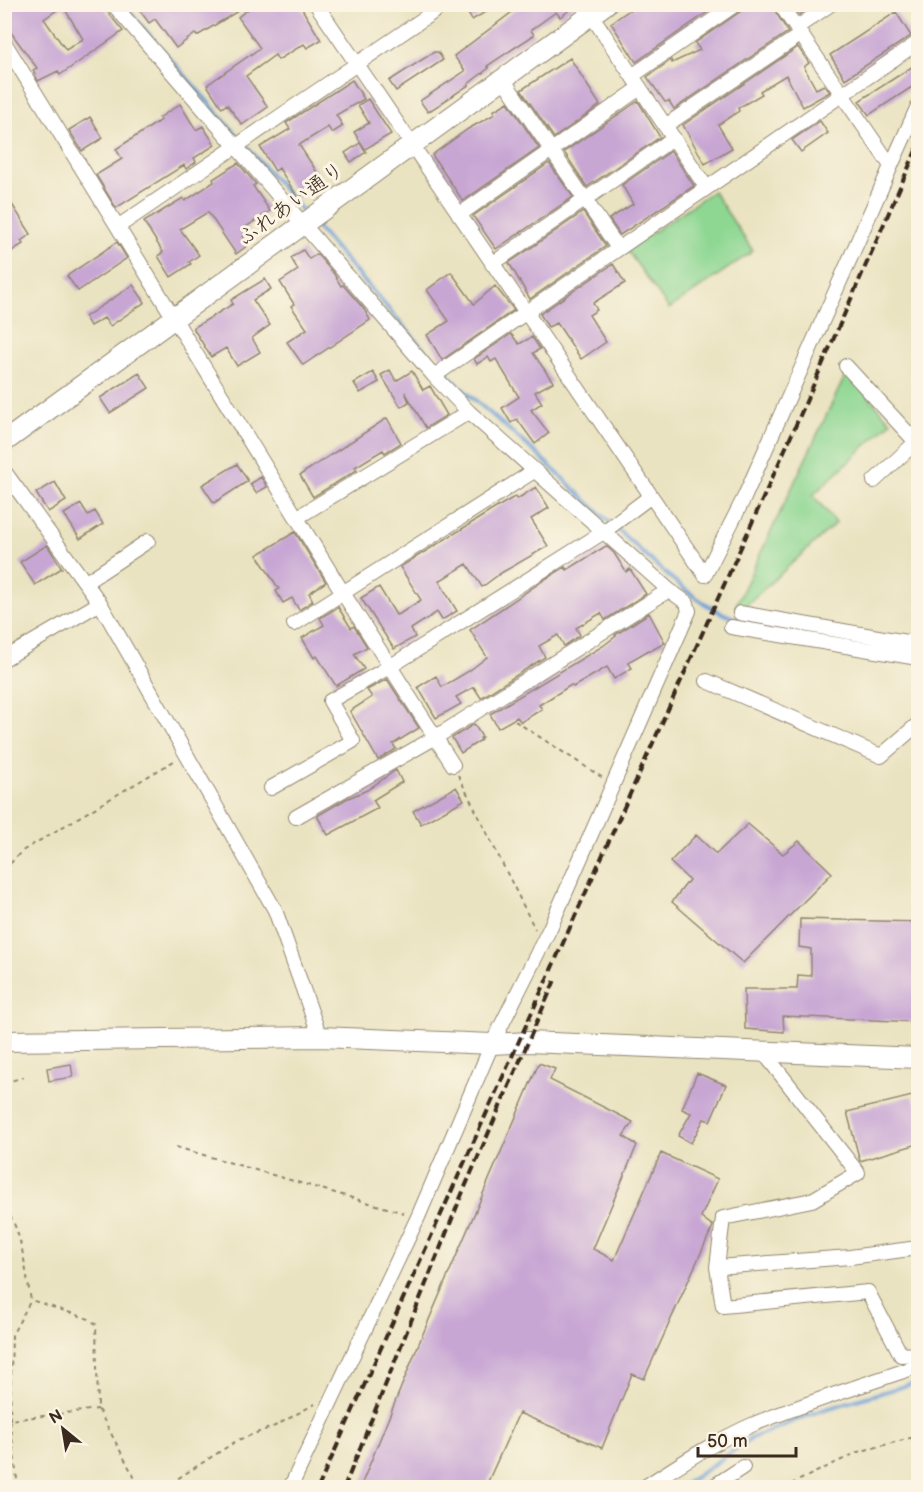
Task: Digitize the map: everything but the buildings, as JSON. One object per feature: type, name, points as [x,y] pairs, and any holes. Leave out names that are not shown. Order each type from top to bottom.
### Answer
[{"type":"street","points":[[113,4],[434,376],[469,412],[602,533],[687,603],[689,611],[544,940],[492,1044],[418,1217],[290,1488]]},
{"type":"street","points":[[316,4],[705,575],[744,498],[918,106]]},
{"type":"street","points":[[119,226],[445,4]]},
{"type":"street","points":[[632,76],[736,4]]},
{"type":"street","points":[[780,4],[891,166]]},
{"type":"street","points":[[665,126],[798,31],[831,4]]},
{"type":"street","points":[[594,8],[632,76],[706,187]]},
{"type":"street","name":"ふれあい通り","points":[[4,442],[503,79],[594,8]]},
{"type":"street","points":[[434,376],[917,43]]},
{"type":"street","points":[[7,52],[119,226],[343,592],[453,765]]},
{"type":"street","points":[[503,79],[618,248]]},
{"type":"street","points":[[459,215],[552,152],[640,88]]},
{"type":"street","points":[[492,264],[674,138]]},
{"type":"street","points":[[846,366],[918,443],[874,481]]},
{"type":"street","points":[[298,517],[469,412]]},
{"type":"street","points":[[4,471],[100,603],[276,910],[320,1037]]},
{"type":"street","points":[[294,624],[534,471]]},
{"type":"street","points":[[270,788],[353,741],[330,701],[391,666],[602,533],[651,496]]},
{"type":"street","points":[[86,582],[148,541]]},
{"type":"street","points":[[296,817],[436,737],[669,590]]},
{"type":"street","points":[[4,659],[100,603]]},
{"type":"street","points":[[740,613],[918,644]]},
{"type":"street","points":[[731,627],[918,658]]},
{"type":"street","points":[[707,681],[881,756],[918,724]]},
{"type":"street","points":[[4,1041],[320,1037],[492,1044],[528,1042],[918,1058]]},
{"type":"street","points":[[764,1053],[858,1173],[812,1200],[723,1218],[717,1267],[723,1306],[868,1292],[901,1355],[918,1354]]},
{"type":"street","points":[[717,1267],[850,1257],[918,1248]]},
{"type":"street","points":[[643,1488],[707,1447],[754,1425],[833,1394],[918,1366]]},
{"type":"street","points":[[711,1488],[743,1467]]},
{"type":"path","points":[[515,721],[613,784]]},
{"type":"path","points":[[4,870],[22,851],[186,753]]},
{"type":"path","points":[[453,765],[531,924],[544,940]]},
{"type":"path","points":[[4,1083],[24,1077]]},
{"type":"path","points":[[176,1147],[418,1217]]},
{"type":"path","points":[[4,1209],[10,1214],[17,1229],[31,1300],[13,1330],[10,1420],[18,1488]]},
{"type":"path","points":[[31,1300],[89,1318],[96,1324],[98,1409],[140,1488]]},
{"type":"path","points":[[4,1329],[13,1330]]},
{"type":"path","points":[[163,1488],[238,1440],[275,1426],[323,1400],[330,1400]]},
{"type":"path","points":[[10,1420],[98,1409]]},
{"type":"path","points":[[783,1488],[797,1479],[858,1452],[918,1436]]},
{"type":"green space","points":[[713,191],[753,251],[669,309],[627,250]]},
{"type":"green space","points":[[847,372],[891,422],[813,495],[836,523],[742,609],[735,607]]},
{"type":"waterway","points":[[123,4],[306,215]]},
{"type":"waterway","points":[[313,223],[436,363],[609,522]]},
{"type":"waterway","points":[[615,527],[692,595],[710,607],[743,620]]},
{"type":"waterway","points":[[679,1488],[752,1438],[822,1410],[918,1382]]},
{"type":"railway","points":[[318,1488],[791,436],[918,146]]},
{"type":"railway","points":[[344,1488],[462,1194],[555,980]]}]
